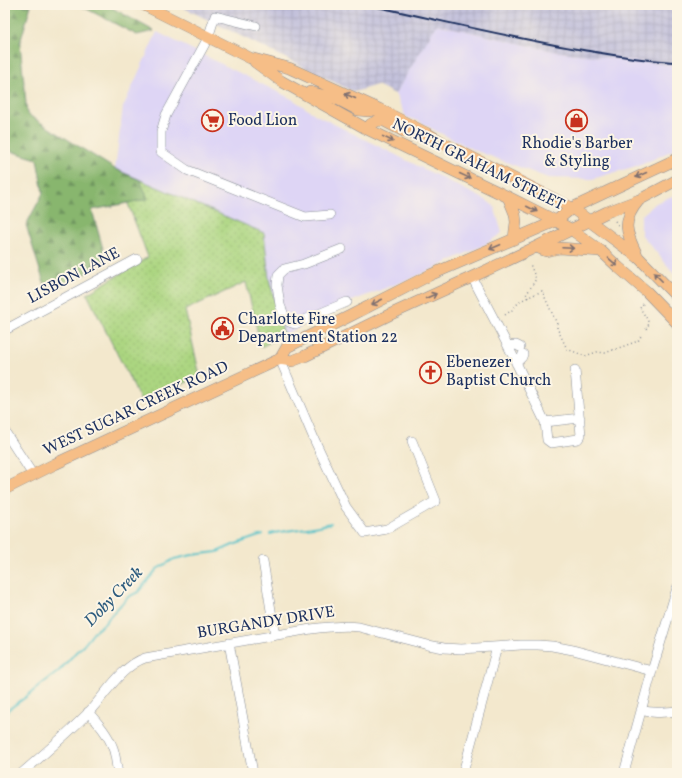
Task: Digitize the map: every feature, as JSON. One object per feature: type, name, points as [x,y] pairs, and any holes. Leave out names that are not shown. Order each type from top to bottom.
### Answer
[{"type":"main road","name":"NORTH GRAHAM STREET","points":[[144,5],[250,58],[281,81],[367,129],[508,196],[572,230],[601,251],[647,292],[677,323]]},
{"type":"main road","name":"NORTH GRAHAM STREET","points":[[250,58],[290,68],[379,109],[572,208],[638,258],[677,297]]},
{"type":"main road","points":[[292,87],[337,100],[358,110],[368,111],[379,109]]},
{"type":"main road","points":[[367,129],[374,121],[379,120],[405,132],[443,143]]},
{"type":"main road","name":"WEST SUGAR CREEK ROAD","points":[[280,359],[287,347],[430,275],[556,221],[572,208],[677,159]]},
{"type":"main road","name":"WEST SUGAR CREEK ROAD","points":[[5,489],[69,457],[280,359],[292,361],[305,356],[389,315],[472,278],[572,230],[589,220],[639,200],[677,180]]},
{"type":"main road","points":[[508,196],[515,214],[516,222],[514,238]]},
{"type":"main road","points":[[638,258],[631,244],[627,229],[628,216],[631,209],[639,200]]},
{"type":"main road","points":[[536,247],[546,251],[560,248],[601,251]]},
{"type":"main road","points":[[305,356],[309,344],[338,328],[348,317]]},
{"type":"street","points":[[256,26],[215,16],[208,38],[166,115],[161,132],[161,152],[187,170],[305,217],[330,215]]},
{"type":"street","points":[[342,249],[304,264],[284,269],[278,275],[277,285],[280,305],[284,315],[289,322],[295,324],[347,302]]},
{"type":"street","name":"LISBON LANE","points":[[5,330],[137,260]]},
{"type":"street","points":[[472,278],[508,346],[545,422],[547,440],[551,443],[578,439],[581,435],[575,370]]},
{"type":"street","points":[[508,346],[516,345],[521,350],[522,358],[516,362]]},
{"type":"street","points":[[280,359],[315,441],[346,507],[364,534],[387,529],[436,501],[412,441]]},
{"type":"street","points":[[545,422],[580,418]]},
{"type":"street","points":[[5,432],[33,475]]},
{"type":"street","points":[[263,561],[275,635]]},
{"type":"street","points":[[624,773],[652,671],[677,589]]},
{"type":"street","name":"BURGANDY DRIVE","points":[[22,773],[70,731],[124,671],[136,662],[145,658],[311,629],[331,626],[350,626],[444,648],[461,649],[532,645],[552,646],[573,650],[652,671]]},
{"type":"street","points":[[229,643],[253,773]]},
{"type":"street","points":[[463,773],[497,647]]},
{"type":"street","points":[[641,710],[649,713],[677,711]]},
{"type":"street","points":[[88,712],[109,738],[113,748],[118,773]]},
{"type":"path","points":[[615,221],[618,225],[623,225]]},
{"type":"path","points":[[528,298],[526,295],[536,279],[530,264]]},
{"type":"path","points":[[505,315],[520,301],[542,291],[567,349],[585,356],[597,352],[605,353],[638,341],[641,336]]},
{"type":"path","points":[[643,304],[640,308],[648,319],[649,324],[646,329]]},
{"type":"shaded area","points":[[178,5],[677,5],[677,66],[553,51],[437,24],[395,94],[377,85],[354,92]]},
{"type":"shaded area","points":[[436,24],[553,51],[677,66],[677,148],[643,164],[592,179],[548,178],[474,150],[419,121],[406,117],[395,94]]},
{"type":"shaded area","points":[[157,32],[292,99],[316,115],[486,200],[494,206],[502,233],[486,244],[437,267],[347,303],[284,335],[269,279],[264,233],[115,169],[123,107]]},
{"type":"shaded area","points":[[677,194],[677,277],[641,234],[641,216],[656,203]]},
{"type":"green space","points":[[5,5],[31,5],[20,43],[27,114],[115,169],[140,180],[148,199],[92,210],[107,263],[47,293],[26,225],[43,193],[37,159],[10,151],[5,152]]},
{"type":"green space","points":[[79,5],[107,5],[154,31],[137,35]]},
{"type":"green space","points":[[115,169],[264,233],[269,279],[284,335],[261,347],[246,282],[185,310],[200,376],[142,403],[87,294],[148,257]]},
{"type":"waterway","name":"Doby Creek","points":[[270,534],[316,527],[331,523]]},
{"type":"waterway","name":"Doby Creek","points":[[5,716],[9,709],[58,672],[128,597],[138,592],[157,569],[174,559],[217,552],[263,535]]},
{"type":"railway","points":[[368,5],[556,45],[630,58],[677,62]]},
{"type":"place","name":"Food Lion","points":[[212,121]]},
{"type":"place","name":"Rhodie's Barber & Styling","points":[[577,121]]},
{"type":"place","name":"Charlotte Fire Department Station 22","points":[[223,329]]},
{"type":"place","name":"Ebenezer Baptist Church","points":[[430,372]]}]
